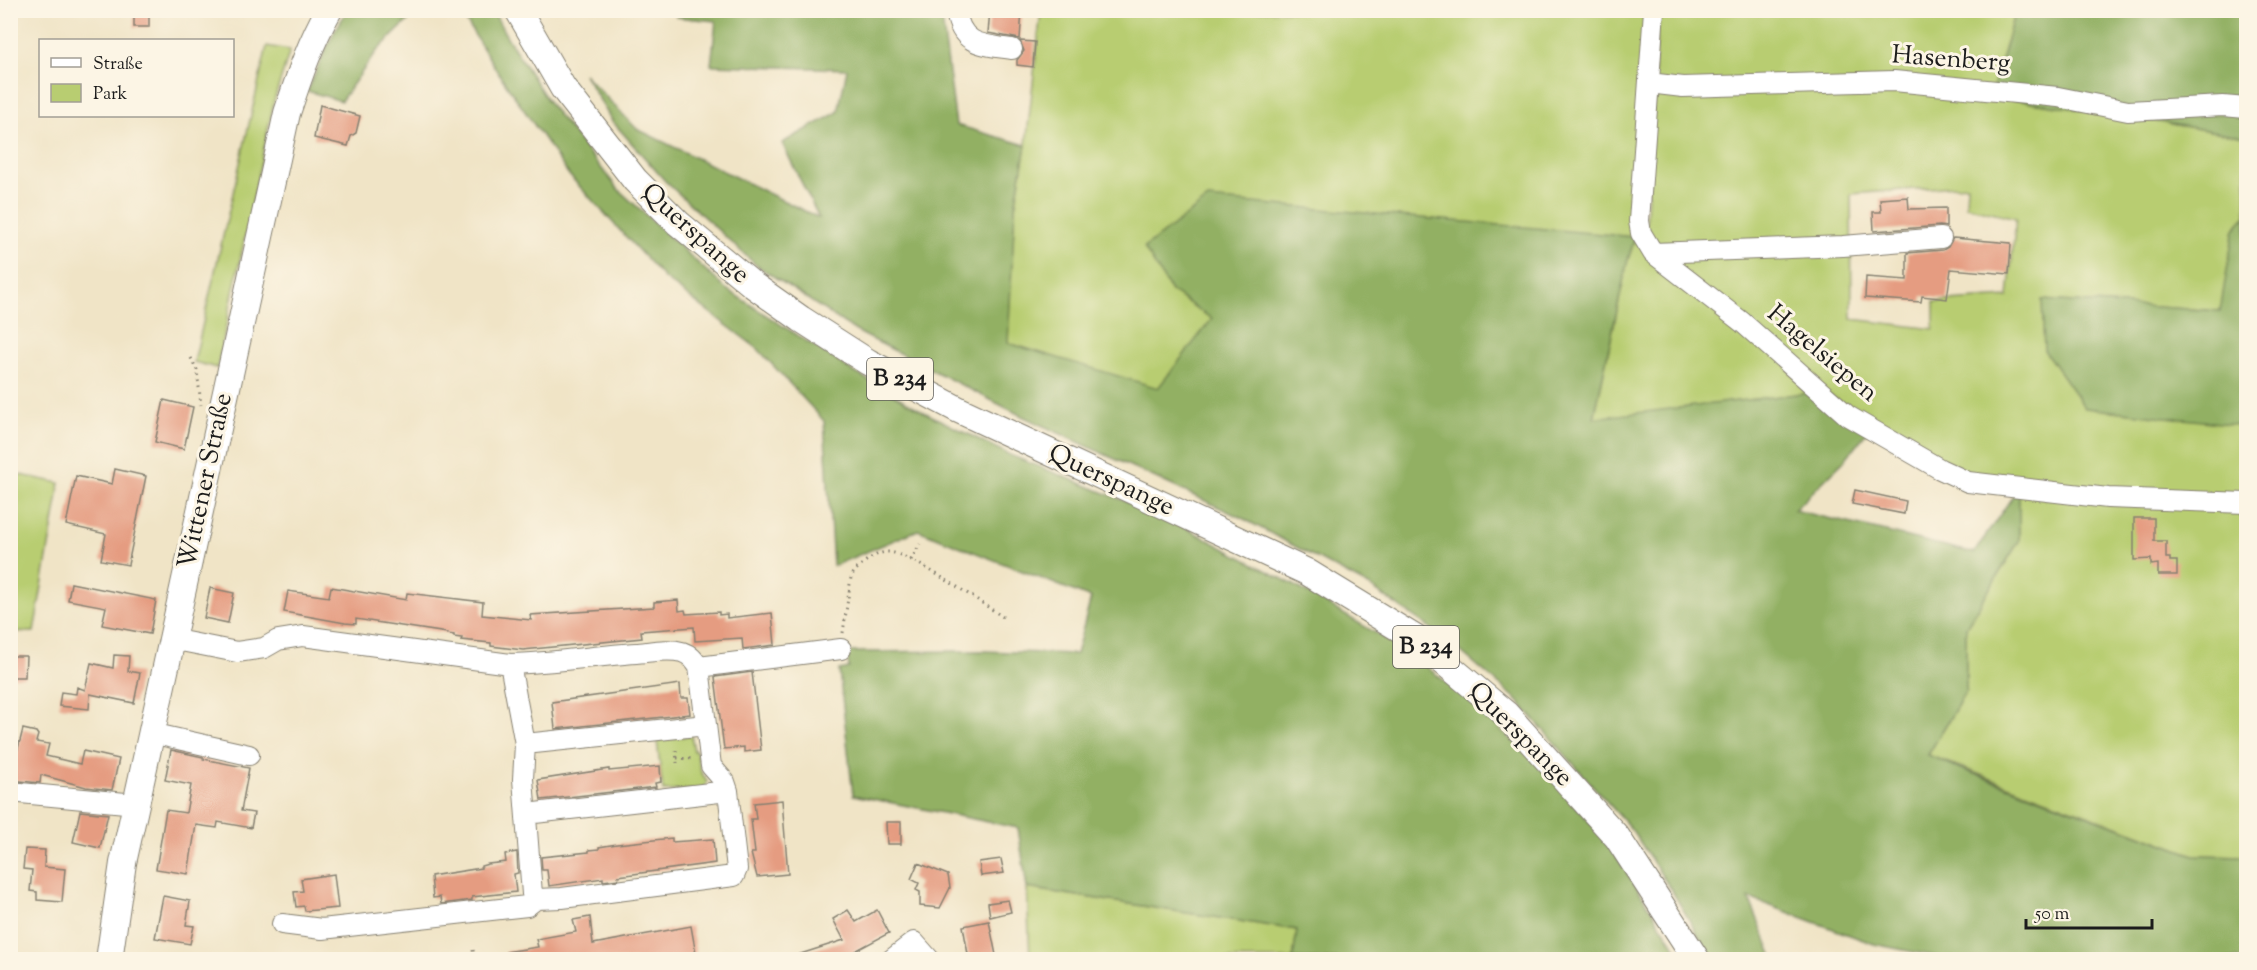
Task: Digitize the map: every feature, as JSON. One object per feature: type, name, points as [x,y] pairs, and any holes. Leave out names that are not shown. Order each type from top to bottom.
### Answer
[{"type":"main road","name":"Wittener Straße","points":[[109,960],[123,863],[287,113],[303,64],[329,10]]},
{"type":"main road","name":"Querspange","points":[[518,10],[563,88],[635,180],[678,223],[753,285],[801,319],[868,362],[959,410],[1307,572],[1415,638],[1506,714],[1617,837],[1697,960]]},
{"type":"street","points":[[956,10],[959,27],[964,35],[988,46],[1012,49]]},
{"type":"street","name":"Hagelsiepen","points":[[1654,10],[1640,221],[1641,233],[1653,254],[1742,322],[1848,416],[1940,470],[1968,482],[2108,498],[2247,503]]},
{"type":"street","name":"Hasenberg","points":[[1649,83],[1683,87],[1894,81],[2058,97],[2128,111],[2223,106],[2247,108]]},
{"type":"street","points":[[1653,254],[1843,246],[1941,238]]},
{"type":"street","points":[[171,639],[237,652],[264,648],[278,640],[303,636],[510,664],[542,663],[595,655],[665,650],[681,652],[693,658],[699,668],[711,766],[725,782],[728,791],[737,869],[734,876],[562,898],[536,899],[526,906],[322,929],[282,924]]},
{"type":"street","points":[[699,668],[841,649]]},
{"type":"street","points":[[510,664],[525,744],[523,778],[532,894],[536,899]]},
{"type":"street","points":[[525,744],[706,724]]},
{"type":"street","points":[[152,733],[249,755]]},
{"type":"street","points":[[526,814],[728,791]]},
{"type":"street","points":[[10,792],[136,804]]},
{"type":"street","points":[[891,960],[914,942],[930,960]]},
{"type":"path","points":[[191,358],[197,370],[201,413],[203,417],[218,422]]},
{"type":"path","points":[[911,560],[920,544]]},
{"type":"path","points":[[841,649],[849,588],[854,572],[884,552],[892,552],[911,560],[1003,616]]},
{"type":"path","points":[[676,750],[678,763]]},
{"type":"path","points":[[473,950],[475,960]]},
{"type":"green space","points":[[347,11],[418,11],[377,51],[341,101],[307,91],[334,32]]},
{"type":"green space","points":[[460,11],[493,11],[551,106],[619,190],[726,289],[854,372],[926,413],[1010,455],[1165,517],[1294,585],[1405,650],[1466,698],[1550,775],[1610,846],[1683,959],[1293,959],[1297,930],[1027,888],[1018,828],[853,795],[839,670],[849,668],[847,652],[982,651],[1076,654],[1091,598],[918,530],[833,566],[824,421],[758,349],[664,278],[569,175],[497,71]]},
{"type":"green space","points":[[677,11],[941,11],[956,125],[1026,145],[1015,207],[1008,343],[1158,388],[1212,319],[1171,291],[1144,248],[1208,199],[1635,237],[1627,263],[1594,418],[1813,392],[1868,431],[1843,462],[1794,510],[1974,553],[2019,487],[2019,541],[1966,627],[1966,691],[1928,755],[2194,855],[2246,856],[2246,959],[1948,959],[1874,944],[1749,898],[1774,959],[1712,959],[1672,891],[1632,830],[1515,698],[1445,638],[1369,586],[1242,518],[1022,416],[856,331],[756,265],[666,182],[612,121],[584,74],[637,129],[819,218],[782,143],[838,112],[847,69],[711,65],[716,21],[676,17]]},
{"type":"green space","points":[[1041,11],[1651,11],[1635,237],[1653,247],[1646,230],[1658,11],[2015,11],[1991,96],[2246,137],[2246,216],[2234,229],[2221,311],[2042,300],[2246,426],[2246,856],[2194,855],[1928,755],[1966,691],[1966,627],[2019,541],[2018,481],[1969,476],[1822,391],[1594,419],[1627,263],[1635,238],[1171,291],[1213,319],[1158,389],[1007,343],[1015,207],[1026,145]],"holes":[[[1967,185],[1966,206],[2016,218],[2008,297],[1934,302],[1934,329],[1852,319],[1851,194]]]},
{"type":"green space","points":[[2015,11],[2246,11],[2246,137],[1991,96]]},
{"type":"green space","points":[[267,46],[290,50],[274,101],[217,368],[194,362]]},
{"type":"green space","points":[[2246,216],[2246,426],[2085,408],[2044,350],[2042,300],[2220,311],[2234,229]]},
{"type":"green space","points":[[11,473],[60,483],[34,632],[11,632]]},
{"type":"green space","points":[[691,735],[701,772],[707,781],[704,790],[663,791],[657,741]]},
{"type":"green space","points":[[1027,888],[1297,930],[1293,959],[1030,959]]},
{"type":"building","points":[[134,10],[149,10],[149,27],[134,27]]},
{"type":"building","points":[[990,10],[1022,10],[1020,39],[988,33]]},
{"type":"building","points":[[1020,41],[1035,42],[1033,67],[1017,65],[1017,60],[1024,51]]},
{"type":"building","points":[[320,105],[360,116],[356,133],[351,136],[348,146],[314,138]]},
{"type":"building","points":[[1908,197],[1909,209],[1946,208],[1946,227],[1874,231],[1873,212],[1881,212],[1880,199]]},
{"type":"building","points":[[1953,238],[2011,243],[2009,274],[1951,269],[1947,299],[1922,296],[1921,302],[1865,298],[1866,277],[1907,280],[1907,253],[1943,250],[1948,247]]},
{"type":"building","points":[[164,400],[193,407],[184,449],[155,442]]},
{"type":"building","points":[[115,469],[146,476],[128,565],[101,560],[106,534],[66,525],[76,476],[112,484]]},
{"type":"building","points":[[1855,490],[1906,501],[1904,514],[1852,504]]},
{"type":"building","points":[[2134,518],[2154,518],[2154,541],[2166,541],[2166,558],[2170,558],[2170,561],[2177,561],[2177,575],[2158,575],[2158,564],[2151,565],[2151,559],[2134,560]]},
{"type":"building","points":[[71,583],[156,600],[150,634],[102,625],[106,607],[68,600]]},
{"type":"building","points":[[331,587],[406,600],[407,593],[483,602],[482,615],[531,620],[530,615],[654,607],[654,602],[678,600],[679,611],[685,610],[686,614],[719,612],[719,615],[727,614],[727,618],[772,613],[775,645],[743,649],[742,638],[695,641],[694,627],[641,631],[642,638],[523,650],[491,646],[491,643],[461,640],[462,638],[447,633],[356,619],[356,624],[345,623],[284,612],[288,591],[329,597]]},
{"type":"building","points":[[210,588],[234,593],[228,623],[204,618]]},
{"type":"building","points":[[114,655],[129,656],[128,671],[140,673],[134,703],[90,694],[89,709],[59,706],[61,692],[76,694],[77,687],[85,690],[91,663],[113,668]]},
{"type":"building","points":[[12,656],[26,656],[25,677],[10,677]]},
{"type":"building","points":[[752,672],[761,750],[744,752],[744,747],[724,749],[715,677]]},
{"type":"building","points":[[680,684],[681,698],[688,698],[690,714],[555,729],[552,702]]},
{"type":"building","points":[[23,729],[36,732],[38,735],[36,742],[49,744],[46,756],[80,764],[83,751],[119,759],[112,790],[86,787],[41,775],[40,783],[10,780]]},
{"type":"building","points":[[171,750],[249,768],[241,811],[254,813],[251,828],[218,822],[217,828],[196,825],[188,874],[156,869],[166,810],[186,813],[191,785],[165,780]]},
{"type":"building","points":[[660,766],[661,782],[655,783],[656,787],[541,800],[538,780],[609,769],[609,771]]},
{"type":"building","points":[[782,800],[788,874],[757,877],[751,853],[755,853],[751,819],[756,819],[754,803]]},
{"type":"building","points":[[80,811],[108,814],[100,848],[73,842]]},
{"type":"building","points":[[886,822],[901,822],[901,844],[887,844]]},
{"type":"building","points":[[672,838],[672,842],[713,839],[715,863],[618,876],[619,879],[603,881],[603,878],[549,886],[547,870],[542,870],[541,857],[589,852],[599,847],[617,844]]},
{"type":"building","points":[[25,849],[45,850],[44,867],[65,869],[62,902],[37,900],[37,892],[30,891],[32,870],[23,869]]},
{"type":"building","points":[[517,852],[518,873],[514,874],[516,892],[472,897],[472,900],[441,904],[440,897],[433,898],[431,876],[506,862],[505,854]]},
{"type":"building","points":[[1001,859],[1004,873],[981,876],[979,862]]},
{"type":"building","points":[[918,863],[948,875],[950,888],[940,908],[920,906],[920,892],[916,890],[919,883],[911,879]]},
{"type":"building","points":[[334,874],[338,908],[305,911],[304,906],[296,907],[294,892],[303,891],[301,879]]},
{"type":"building","points":[[163,896],[190,901],[186,925],[194,926],[190,944],[155,938]]},
{"type":"building","points":[[1008,900],[1011,912],[990,917],[988,903]]},
{"type":"building","points":[[848,910],[856,922],[877,910],[889,933],[853,952],[854,955],[846,960],[791,960],[791,957],[844,940],[833,919]]},
{"type":"building","points":[[590,917],[593,944],[691,926],[696,954],[668,960],[507,960],[506,952],[538,947],[536,939],[576,932],[573,920]]},
{"type":"building","points":[[989,921],[997,960],[969,960],[963,926]]}]
